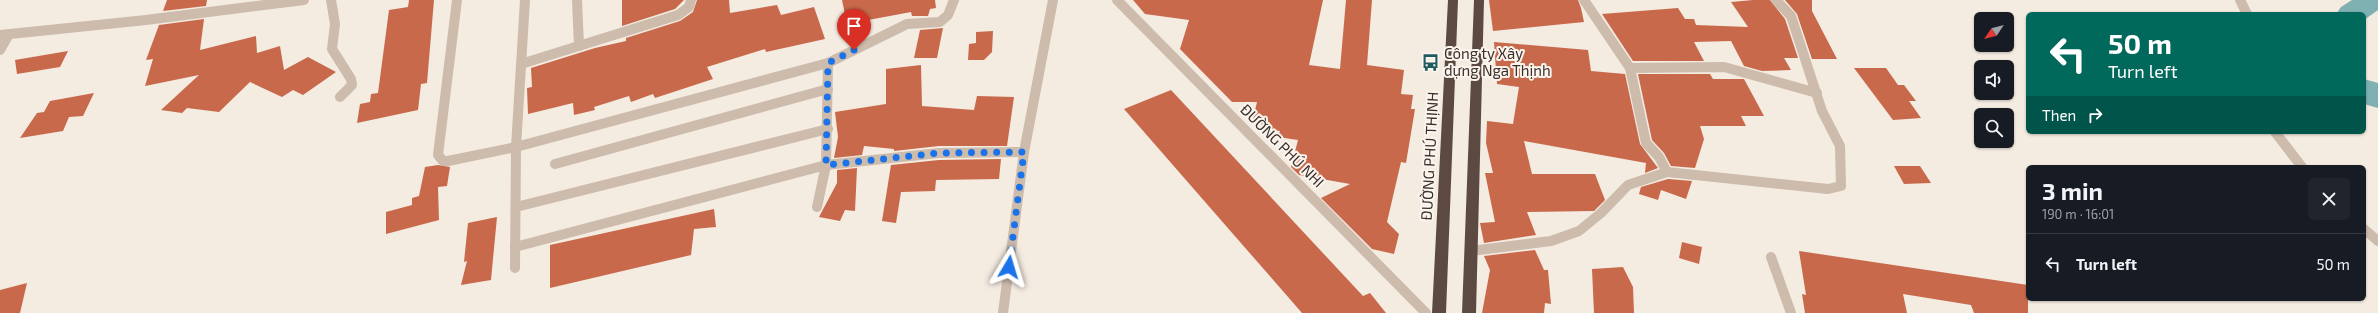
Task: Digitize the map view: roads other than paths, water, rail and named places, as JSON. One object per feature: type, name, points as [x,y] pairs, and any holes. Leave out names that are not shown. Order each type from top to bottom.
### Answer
[{"type":"highway","name":"ĐƯỜNG PHÚ THỊNH","points":[[1439,313],[1454,0]]},
{"type":"highway","points":[[1468,313],[1479,0]]},
{"type":"street","points":[[0,50],[4,34],[146,20],[304,0]]},
{"type":"street","points":[[331,0],[335,24],[332,49],[343,69],[351,79],[352,85],[340,98]]},
{"type":"street","points":[[457,0],[438,155],[443,161],[516,147],[828,63],[907,24],[940,22],[948,15],[954,0]]},
{"type":"street","points":[[515,268],[516,147],[525,0]]},
{"type":"street","points":[[577,0],[579,46]]},
{"type":"street","points":[[521,64],[678,14],[689,8],[691,0]]},
{"type":"street","points":[[1003,313],[1024,152],[1053,0]]},
{"type":"street","name":"ĐƯỜNG PHÚ NHI","points":[[1117,0],[1426,313]]},
{"type":"street","points":[[1584,0],[1630,68],[1646,143],[1659,157],[1667,172]]},
{"type":"street","points":[[1470,252],[1551,241],[1579,231],[1601,213],[1628,185],[1667,172],[1828,189],[1841,186],[1840,146],[1822,111],[1791,16],[1776,0]]},
{"type":"street","points":[[2240,0],[2247,12]]},
{"type":"street","points":[[817,207],[826,165],[828,129],[828,63]]},
{"type":"street","points":[[1630,68],[1724,67],[1817,93]]},
{"type":"street","points":[[554,164],[828,89]]},
{"type":"street","points":[[516,207],[828,129]]},
{"type":"street","points":[[2277,134],[2300,165]]},
{"type":"street","points":[[515,247],[826,165],[939,153],[1024,152]]},
{"type":"street","points":[[2366,231],[2378,241]]},
{"type":"street","points":[[1771,257],[1791,313]]},
{"type":"waterway","points":[[2355,12],[2372,0]]},
{"type":"waterway","points":[[2366,91],[2378,97]]},
{"type":"place","name":"Công ty Xây dựng Nga Thịnh","points":[[1431,63]]}]
